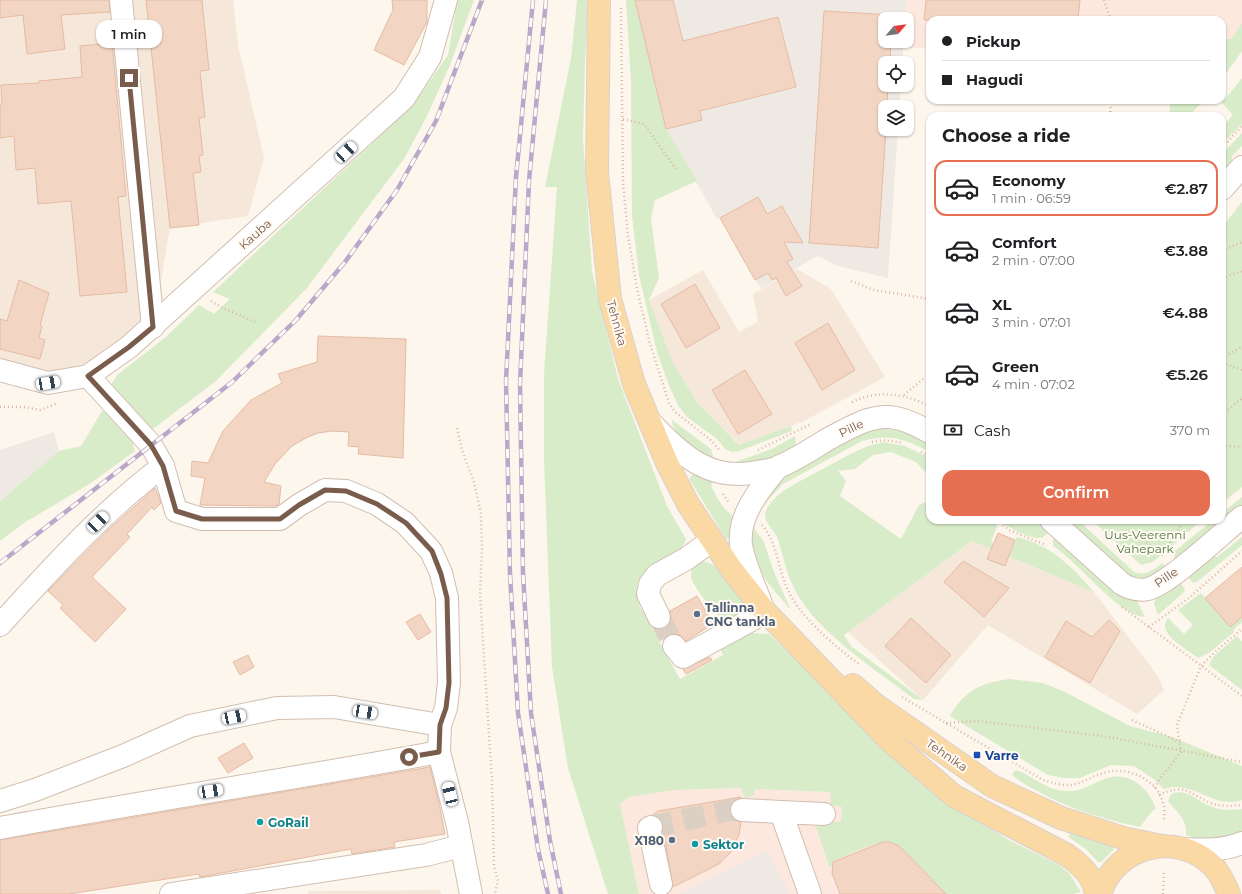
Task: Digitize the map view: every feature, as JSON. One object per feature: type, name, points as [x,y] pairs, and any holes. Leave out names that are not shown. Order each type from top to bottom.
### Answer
[{"type":"main road","name":"Tehnika","points":[[600,0],[597,172],[610,299],[634,384],[647,419],[688,504],[711,541],[763,609],[888,739],[954,796],[1067,855],[1080,864],[1089,876],[1096,894]]},
{"type":"main road","name":"Tehnika","points":[[763,609],[876,705],[992,786],[1061,818],[1123,838],[1162,846]]},
{"type":"main road","points":[[1100,894],[1103,884],[1116,866],[1129,855],[1143,849],[1162,846],[1184,849],[1196,853],[1215,868],[1222,878],[1229,894]]},
{"type":"street","points":[[121,0],[153,327]]},
{"type":"street","name":"Kauba","points":[[0,370],[48,383],[88,376],[129,347],[194,290],[404,98],[430,57],[446,0]]},
{"type":"street","points":[[1226,185],[1242,167]]},
{"type":"street","points":[[88,376],[151,445],[163,466],[176,511],[202,519],[280,519],[299,505],[325,490],[346,491],[377,504],[406,523],[432,551],[441,574],[447,598],[449,683],[446,708],[440,725],[439,752],[471,894]]},
{"type":"street","name":"Pille","points":[[647,419],[670,443],[691,460],[723,474],[744,475],[777,468],[854,425],[868,420],[885,417],[900,419],[926,430]]},
{"type":"street","points":[[0,625],[58,561],[132,489],[163,466]]},
{"type":"street","name":"Pille","points":[[763,609],[741,545],[742,530],[757,492],[777,468]]},
{"type":"street","name":"Pille","points":[[1055,524],[1122,584],[1139,590],[1149,588],[1167,580],[1242,517]]},
{"type":"street","points":[[659,617],[648,594],[650,584],[657,576],[686,559],[711,541]]},
{"type":"street","points":[[674,646],[683,657],[753,619],[763,609]]},
{"type":"street","points":[[0,801],[35,790],[116,759],[190,726],[277,708],[334,707],[440,725]]},
{"type":"street","points":[[0,828],[149,800],[305,776],[439,752]]},
{"type":"street","points":[[742,810],[824,814]]},
{"type":"street","points":[[781,812],[810,894]]},
{"type":"street","points":[[650,827],[661,884]]},
{"type":"street","points":[[1184,849],[1213,851],[1228,849],[1242,843]]},
{"type":"street","points":[[171,894],[426,855],[462,852]]},
{"type":"path","points":[[621,0],[623,183],[628,235],[637,289],[650,344],[670,402],[675,412],[712,441],[722,457]]},
{"type":"path","points":[[1104,0],[1110,16]]},
{"type":"path","points":[[623,120],[644,124],[676,169]]},
{"type":"path","points":[[1226,144],[1242,126]]},
{"type":"path","points":[[1226,249],[1242,242]]},
{"type":"path","points":[[1226,275],[1242,271]]},
{"type":"path","points":[[851,281],[874,290],[926,298]]},
{"type":"path","points":[[194,290],[221,308],[255,322]]},
{"type":"path","points":[[1226,356],[1242,347]]},
{"type":"path","points":[[1226,364],[1242,370]]},
{"type":"path","points":[[904,395],[923,379]]},
{"type":"path","points":[[1226,412],[1242,398]]},
{"type":"path","points":[[0,406],[9,408]]},
{"type":"path","points":[[457,428],[462,450],[474,482],[481,514],[482,548],[480,594],[492,781],[494,866],[498,881],[495,894]]},
{"type":"path","points":[[866,444],[883,440],[904,443],[909,446]]},
{"type":"path","points":[[1226,445],[1242,447]]},
{"type":"path","points":[[919,451],[926,454]]},
{"type":"path","points":[[762,524],[770,536],[786,588],[800,610],[862,667]]},
{"type":"path","points":[[1170,552],[1170,538],[1180,528],[1182,524]]},
{"type":"path","points":[[1143,540],[1156,552],[1165,556]]},
{"type":"path","points":[[1242,552],[1189,598],[1149,627],[1242,696]]},
{"type":"path","points":[[1155,788],[1159,780],[1181,752],[1177,725],[1201,666],[1214,652],[1242,629]]},
{"type":"path","points":[[898,694],[945,724],[1043,780],[1061,786],[1075,784],[1106,772],[1121,770],[1142,777],[1155,788],[1159,795],[1163,803],[1164,821]]},
{"type":"path","points":[[945,724],[977,720],[1103,736],[1181,752],[1242,762]]},
{"type":"path","points":[[1132,720],[1180,742]]},
{"type":"path","points":[[1159,795],[1174,789],[1184,789],[1211,803],[1229,806],[1242,805]]},
{"type":"path","points":[[1163,894],[1164,871]]},
{"type":"shaded area","points":[[0,0],[233,0],[238,45],[264,158],[248,216],[170,228],[153,327],[89,378],[0,371]]},
{"type":"shaded area","points":[[635,0],[906,0],[905,12],[878,12],[878,48],[903,48],[903,56],[878,56],[878,92],[900,92],[900,100],[878,100],[878,136],[898,136],[888,278],[838,266],[817,256],[761,289],[720,218],[717,219],[666,129]]},
{"type":"shaded area","points":[[906,0],[1242,0],[1242,23],[1231,39],[1226,39],[1226,16],[926,16],[926,49],[914,48],[914,12],[905,12]]},
{"type":"shaded area","points":[[797,269],[831,289],[885,377],[804,421],[740,445],[697,402],[673,363],[649,300],[703,270],[739,332],[758,322],[753,294]]},
{"type":"shaded area","points":[[54,432],[59,451],[0,501],[0,450]]},
{"type":"shaded area","points":[[972,541],[1094,592],[1158,676],[1164,690],[1137,714],[988,625],[923,700],[848,632]]},
{"type":"shaded area","points":[[742,788],[877,794],[958,894],[639,894],[620,804],[629,797],[675,790]]},
{"type":"shaded area","points":[[766,851],[791,894],[678,894]]},
{"type":"shaded area","points":[[440,890],[441,894],[308,894],[308,891]]},
{"type":"green space","points":[[455,0],[474,0],[450,65],[427,116],[404,159],[307,288],[216,381],[153,429],[108,390],[117,375],[166,337],[199,305],[214,314],[230,299],[213,292],[376,140],[422,92],[448,55],[455,14]]},
{"type":"green space","points":[[577,0],[589,0],[585,62],[583,139],[592,271],[618,379],[667,506],[686,539],[681,549],[673,556],[645,572],[639,580],[637,591],[640,607],[680,679],[723,655],[720,649],[752,633],[769,634],[834,696],[969,815],[1009,840],[1059,865],[1069,873],[1081,892],[1073,894],[946,894],[899,846],[893,843],[868,846],[837,859],[833,862],[830,869],[815,824],[828,825],[832,822],[841,822],[842,807],[831,805],[830,792],[755,789],[754,795],[747,798],[744,796],[741,788],[675,790],[629,797],[620,804],[639,894],[608,894],[568,768],[552,667],[544,458],[544,374],[557,187],[545,187],[571,58]]},
{"type":"green space","points":[[626,0],[635,0],[666,129],[697,181],[655,200],[651,218],[659,278],[649,300],[673,363],[697,402],[739,445],[791,426],[792,431],[739,451],[732,452],[725,449],[717,439],[687,417],[678,405],[670,388],[657,352],[639,275],[632,216],[631,82]]},
{"type":"green space","points":[[1242,23],[1242,51],[1226,73],[1226,39],[1231,39]]},
{"type":"green space","points":[[1242,78],[1242,124],[1226,140],[1226,123],[1233,115],[1223,104],[1226,104],[1226,98]]},
{"type":"green space","points":[[1170,104],[1200,104],[1193,112],[1169,112]]},
{"type":"green space","points":[[1242,133],[1242,146],[1232,156],[1232,166],[1227,169],[1226,150]]},
{"type":"green space","points":[[1242,202],[1242,487],[1226,500],[1226,222]]},
{"type":"green space","points":[[102,411],[110,415],[130,434],[135,451],[91,483],[24,523],[0,541],[0,501],[59,451],[81,446]]},
{"type":"green space","points":[[672,420],[711,449],[715,464],[696,452],[682,439],[673,426]]},
{"type":"green space","points":[[886,429],[906,433],[926,442],[926,450],[897,439],[881,438],[862,441],[783,484],[759,509],[777,483],[786,476],[842,442],[866,432]]},
{"type":"green space","points":[[795,436],[796,445],[776,457],[761,463],[730,464],[772,449]]},
{"type":"green space","points":[[883,442],[905,446],[926,456],[926,473],[916,462],[891,452],[873,455],[855,469],[838,471],[846,481],[840,496],[901,539],[919,505],[926,502],[926,524],[996,524],[997,526],[991,542],[1011,551],[1017,537],[1040,545],[1069,565],[1094,592],[972,541],[844,635],[851,646],[923,700],[914,699],[864,662],[815,618],[802,602],[793,586],[777,537],[767,522],[765,516],[765,513],[774,499],[788,488],[858,450]]},
{"type":"green space","points":[[694,474],[713,481],[711,486],[718,499],[727,511],[735,517],[731,538],[726,539],[690,480],[690,477]]},
{"type":"green space","points":[[1242,497],[1242,507],[1226,520],[1226,510]]},
{"type":"green space","points":[[1004,524],[1041,524],[1050,530],[1045,536],[1036,538]]},
{"type":"green space","points":[[1068,524],[1082,524],[1134,572],[1149,572],[1162,563],[1168,569],[1151,580],[1129,579]]},
{"type":"green space","name":"Uus-Veerenni Vahepark","points":[[1096,524],[1197,524],[1153,562],[1141,565]]},
{"type":"green space","points":[[1208,524],[1221,524],[1174,561],[1175,551]]},
{"type":"green space","points":[[753,527],[764,542],[774,572],[790,608],[760,571],[752,551],[751,539]]},
{"type":"green space","points":[[1056,535],[1128,598],[1137,601],[1145,617],[1123,608],[1063,553],[1053,546],[1053,540]]},
{"type":"green space","points":[[1242,537],[1242,545],[1197,582],[1193,583],[1188,577],[1188,572],[1208,556],[1217,557]]},
{"type":"green space","points":[[704,561],[714,565],[743,602],[743,613],[732,619],[725,619],[716,614],[706,602],[691,578],[691,572],[694,567]]},
{"type":"green space","points":[[1178,580],[1185,589],[1184,592],[1158,615],[1154,603],[1156,598]]},
{"type":"green space","points":[[1201,593],[1230,627],[1242,617],[1242,622],[1233,630],[1234,632],[1209,653],[1198,658],[1174,641],[1169,635],[1165,624],[1168,618],[1184,634],[1193,625],[1178,610]]},
{"type":"green space","points":[[1237,636],[1242,642],[1242,690],[1209,665],[1213,657]]},
{"type":"green space","points":[[1009,679],[1043,683],[1063,691],[1130,726],[1172,737],[1242,766],[1242,800],[1232,802],[1222,801],[1184,788],[1174,787],[1164,789],[1155,780],[1134,766],[1111,765],[1080,778],[1064,778],[1048,775],[950,716],[962,700],[975,689],[990,683]]},
{"type":"green space","points":[[1016,770],[1052,788],[1066,791],[1082,789],[1115,776],[1131,779],[1138,783],[1149,794],[1156,809],[1152,811],[1140,827],[1113,821],[1086,813],[1048,797],[1017,779],[1012,774]]},
{"type":"green space","points":[[1179,792],[1188,794],[1214,808],[1230,810],[1242,809],[1242,832],[1235,836],[1221,840],[1201,839],[1186,835],[1183,820],[1168,801],[1171,794]]},
{"type":"green space","points":[[1071,834],[1112,845],[1114,849],[1101,862],[1098,862],[1087,850],[1068,836]]},
{"type":"building","points":[[0,0],[109,0],[110,12],[61,15],[65,49],[27,54],[23,15],[0,18]]},
{"type":"building","points":[[146,0],[202,0],[209,70],[200,71],[205,117],[199,118],[203,155],[199,156],[201,172],[193,173],[199,225],[170,228]]},
{"type":"building","points":[[392,0],[427,0],[427,22],[404,65],[374,50],[393,10]]},
{"type":"building","points":[[635,0],[673,0],[683,41],[778,17],[796,87],[700,111],[702,120],[666,129]]},
{"type":"building","points":[[926,0],[1080,0],[1078,16],[926,16],[926,20],[924,20]]},
{"type":"building","points":[[824,11],[878,14],[878,48],[891,48],[890,56],[878,56],[878,92],[888,92],[887,100],[878,100],[878,136],[886,136],[878,248],[809,243]]},
{"type":"building","points":[[112,43],[126,196],[118,197],[127,292],[80,296],[71,201],[38,204],[35,168],[16,170],[14,136],[0,138],[0,105],[2,104],[1,85],[39,83],[39,81],[82,77],[80,46]]},
{"type":"building","points":[[758,197],[767,214],[782,206],[803,243],[784,242],[793,259],[787,262],[802,286],[786,296],[776,278],[772,280],[768,273],[755,280],[720,218]]},
{"type":"building","points":[[19,280],[49,293],[40,325],[42,326],[39,338],[45,340],[40,359],[0,349],[0,319],[7,321]]},
{"type":"building","points":[[695,284],[720,328],[686,348],[661,304]]},
{"type":"building","points":[[828,323],[855,370],[822,390],[795,343]]},
{"type":"building","points":[[318,336],[406,339],[403,458],[358,454],[359,447],[348,446],[349,432],[332,431],[318,433],[292,446],[275,464],[264,482],[281,486],[279,504],[276,506],[200,505],[205,478],[191,476],[192,461],[208,463],[223,431],[251,400],[282,383],[278,374],[317,362]]},
{"type":"building","points":[[745,370],[772,414],[738,434],[712,390]]},
{"type":"building","points":[[155,488],[161,503],[154,510],[152,507],[127,534],[130,537],[92,577],[126,609],[95,642],[60,608],[63,605],[48,591],[107,531]]},
{"type":"building","points":[[998,533],[1015,540],[1005,566],[987,559]]},
{"type":"building","points":[[963,561],[1009,588],[984,617],[944,582]]},
{"type":"building","points":[[1242,567],[1242,617],[1230,627],[1205,598]]},
{"type":"building","points":[[697,596],[713,624],[686,641],[678,634],[672,634],[665,638],[660,629],[669,624],[671,618],[670,611]]},
{"type":"building","points":[[420,614],[431,632],[418,640],[406,622]]},
{"type":"building","points":[[911,618],[951,655],[926,683],[885,646]]},
{"type":"building","points":[[1109,620],[1120,631],[1090,683],[1045,657],[1066,621],[1092,637]]},
{"type":"building","points":[[248,655],[254,667],[240,675],[233,662]]},
{"type":"building","points":[[710,657],[712,660],[686,674],[683,669]]},
{"type":"building","points":[[244,743],[253,758],[228,773],[218,758]]},
{"type":"building","name":"GoRail","points":[[430,767],[445,834],[394,842],[395,847],[352,854],[351,849],[200,877],[199,874],[69,894],[0,894],[0,840]]},
{"type":"building","name":"Sektor","points":[[741,797],[732,803],[730,809],[731,816],[735,820],[741,822],[739,835],[730,853],[719,864],[673,887],[662,822],[658,817],[653,815],[658,811]]},
{"type":"building","points":[[883,842],[889,842],[899,846],[946,894],[840,894],[832,873],[833,862]]},
{"type":"tunnel","points":[[659,617],[674,646]]},
{"type":"tunnel","points":[[651,827],[730,810],[742,810]]},
{"type":"railway","points":[[0,563],[231,383],[296,320],[345,262],[397,190],[436,121],[482,0]]},
{"type":"railway","points":[[533,0],[516,177],[506,381],[510,574],[518,713],[538,849],[548,894]]},
{"type":"railway","points":[[546,0],[529,181],[520,384],[523,573],[531,713],[550,841],[561,894]]},
{"type":"place","name":"Tallinna CNG tankla","points":[[697,614]]},
{"type":"place","name":"Varre","points":[[977,755]]},
{"type":"place","name":"GoRail","points":[[260,822]]},
{"type":"place","name":"X180","points":[[672,840]]},
{"type":"place","name":"Sektor","points":[[695,844]]},
{"type":"route","points":[[129,78],[153,327],[129,347],[88,376],[151,445],[163,466],[176,511],[202,519],[280,519],[299,505],[325,490],[346,491],[377,504],[406,523],[430,548],[441,574],[447,598],[449,683],[446,708],[440,725],[439,752],[409,757]]}]
